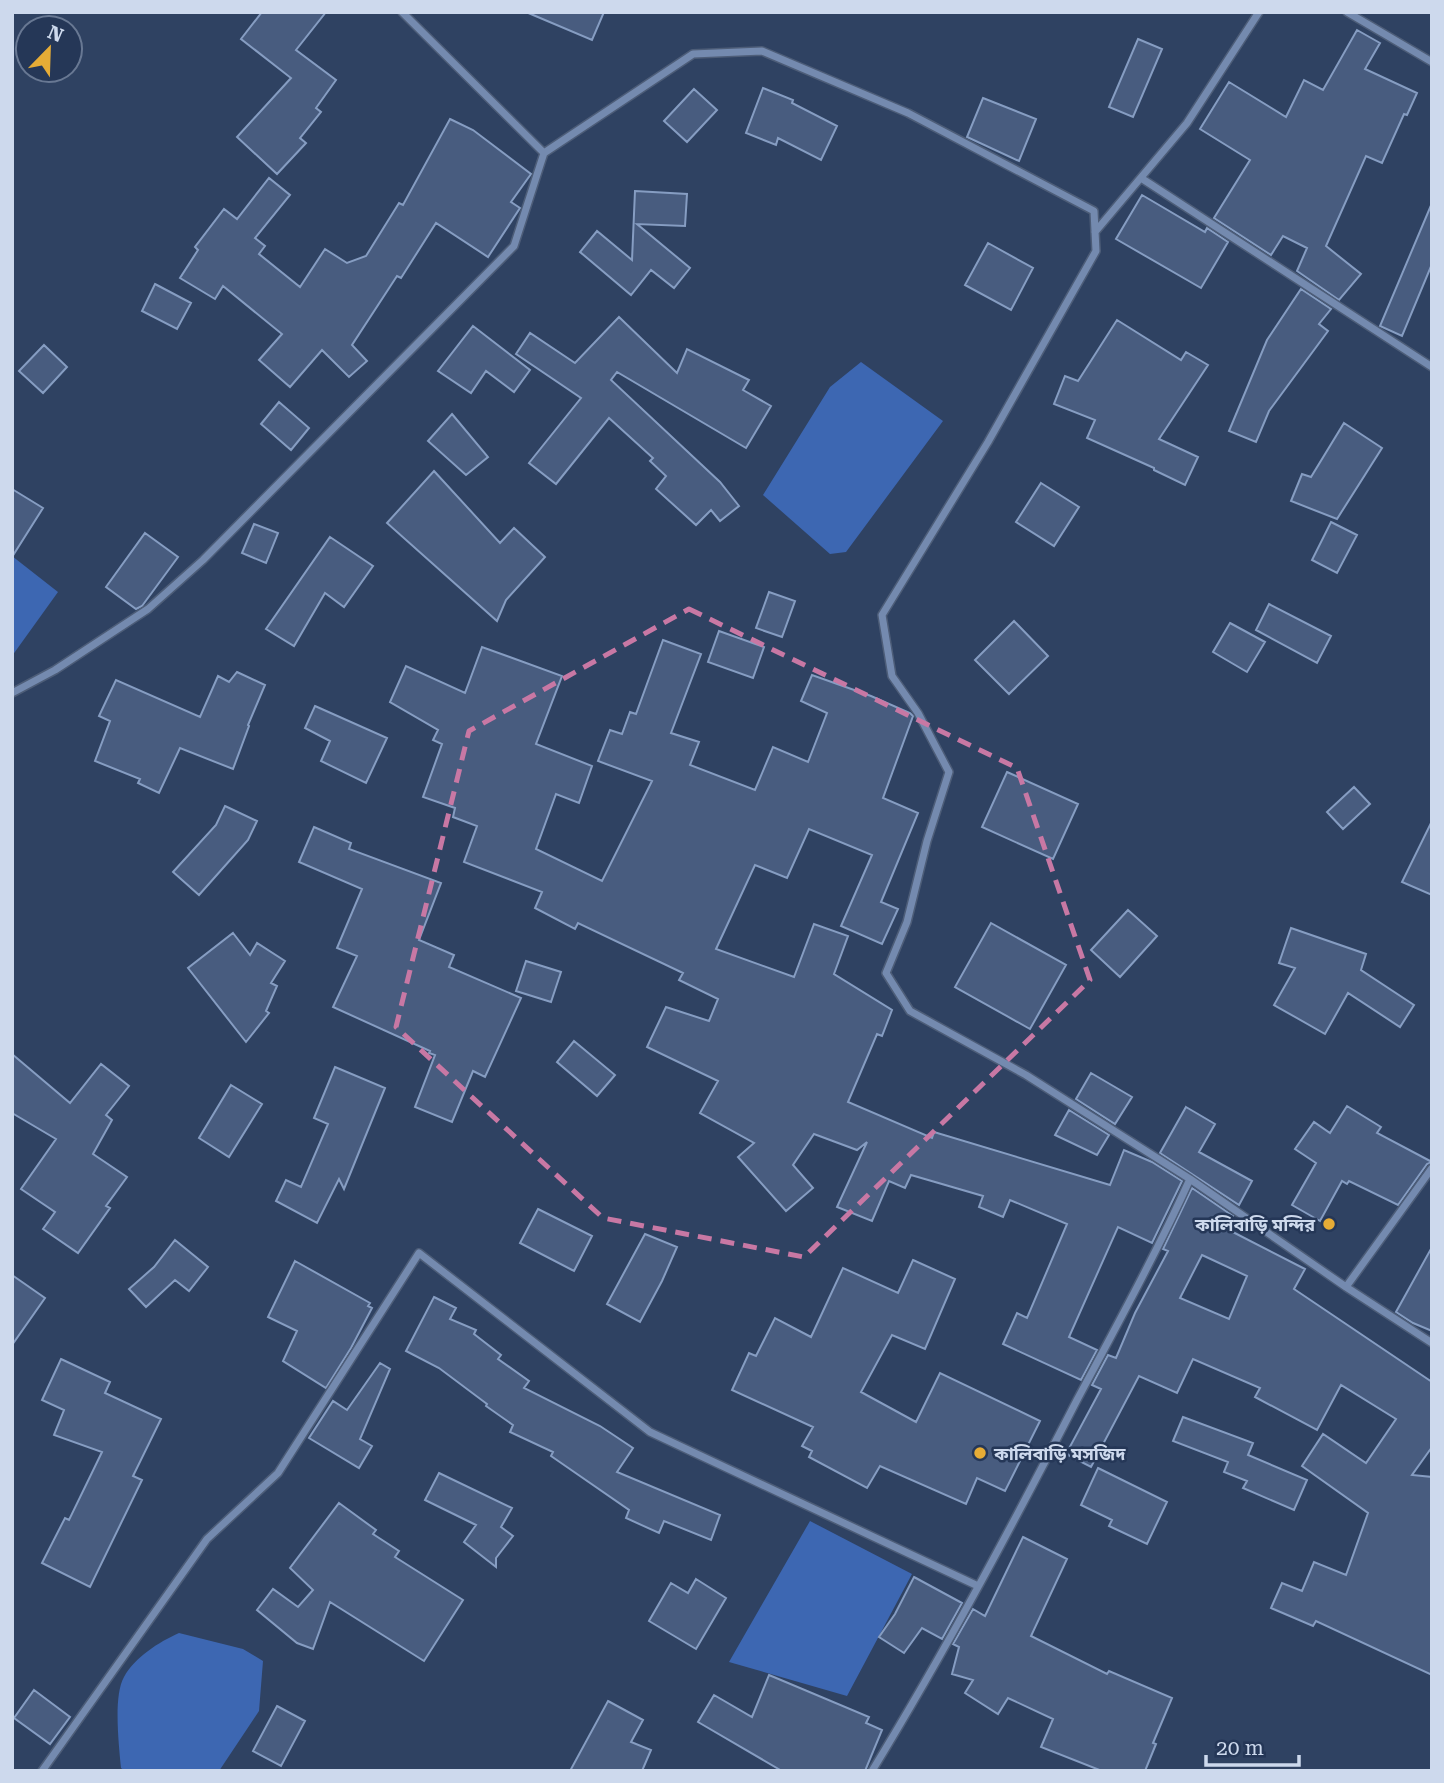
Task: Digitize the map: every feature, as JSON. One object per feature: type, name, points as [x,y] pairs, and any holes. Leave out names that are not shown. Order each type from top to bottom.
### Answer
[{"type":"street","points":[[402,12],[544,153]]},
{"type":"street","points":[[1095,232],[1187,122],[1259,12]]},
{"type":"street","points":[[1347,12],[1432,62]]},
{"type":"street","points":[[12,694],[55,670],[148,609],[194,568],[514,246],[544,153],[693,54],[762,51],[908,113],[1094,211],[1096,251],[988,443],[882,615],[892,676],[918,713],[949,772],[927,841],[908,922],[886,972],[910,1011],[1026,1074],[1190,1179],[1432,1343]]},
{"type":"street","points":[[1141,178],[1432,367]]},
{"type":"street","points":[[1346,1287],[1432,1168]]},
{"type":"street","points":[[872,1771],[931,1674],[1173,1218],[1190,1179]]},
{"type":"street","points":[[42,1771],[207,1539],[278,1474],[419,1253],[650,1432],[978,1586]]},
{"type":"highlighted area","points":[[689,609],[1017,768],[1090,980],[804,1257],[603,1218],[396,1027],[469,731]]},
{"type":"water","points":[[861,362],[943,421],[846,552],[830,554],[763,495],[830,387]]},
{"type":"water","points":[[12,556],[58,592],[12,656]]},
{"type":"water","points":[[810,1521],[912,1574],[847,1696],[729,1662]]},
{"type":"water","points":[[179,1633],[243,1649],[263,1661],[259,1711],[219,1771],[125,1771],[121,1768],[118,1735],[119,1696],[124,1677],[141,1657]]},
{"type":"building","points":[[262,12],[326,12],[296,50],[336,80],[316,108],[321,112],[300,138],[306,143],[277,174],[237,137],[291,78],[241,39]]},
{"type":"building","points":[[526,12],[604,12],[592,40]]},
{"type":"building","points":[[1357,30],[1380,43],[1365,69],[1417,93],[1407,115],[1404,114],[1382,163],[1366,156],[1326,246],[1361,274],[1339,300],[1297,271],[1307,248],[1283,236],[1271,255],[1214,218],[1250,160],[1200,129],[1229,82],[1286,117],[1304,80],[1323,90]]},
{"type":"building","points":[[1138,39],[1162,49],[1133,117],[1109,107]]},
{"type":"building","points":[[763,88],[793,100],[792,103],[837,126],[821,160],[778,138],[776,145],[746,133]]},
{"type":"building","points":[[694,89],[717,110],[687,142],[664,121]]},
{"type":"building","points":[[983,98],[1036,119],[1019,161],[967,137]]},
{"type":"building","points":[[450,119],[473,130],[531,174],[511,202],[520,208],[488,257],[436,223],[401,278],[397,276],[352,345],[367,361],[349,377],[322,350],[290,387],[259,360],[282,334],[223,286],[215,299],[180,278],[198,250],[195,247],[224,209],[237,219],[269,178],[290,195],[255,238],[265,246],[259,254],[300,287],[325,249],[347,263],[366,256],[399,203],[403,205]]},
{"type":"building","points":[[635,191],[687,194],[685,226],[637,224],[690,268],[674,288],[651,270],[631,295],[580,252],[597,231],[632,260]]},
{"type":"building","points":[[1142,195],[1205,232],[1207,228],[1228,242],[1201,288],[1116,239]]},
{"type":"building","points":[[1432,203],[1432,264],[1402,336],[1380,326]]},
{"type":"building","points":[[988,243],[1033,268],[1011,310],[965,285]]},
{"type":"building","points":[[155,284],[191,303],[177,329],[142,311]]},
{"type":"building","points":[[1301,289],[1331,309],[1319,324],[1328,331],[1269,411],[1256,442],[1229,431],[1267,340]]},
{"type":"building","points":[[619,317],[677,373],[687,349],[749,380],[743,390],[771,406],[746,448],[617,372],[611,380],[720,482],[739,506],[720,521],[711,510],[696,525],[656,489],[666,476],[650,461],[653,458],[609,418],[556,484],[529,463],[581,398],[516,354],[530,333],[575,363]]},
{"type":"building","points":[[1117,320],[1181,360],[1186,352],[1208,365],[1159,439],[1198,457],[1185,485],[1087,438],[1095,420],[1054,404],[1065,376],[1078,381]]},
{"type":"building","points":[[473,326],[530,370],[514,392],[486,371],[471,393],[438,371]]},
{"type":"building","points":[[44,345],[67,367],[43,393],[19,371]]},
{"type":"building","points":[[279,402],[309,428],[291,450],[261,424]]},
{"type":"building","points":[[452,414],[488,457],[466,475],[428,441]]},
{"type":"building","points":[[1344,423],[1382,448],[1337,519],[1291,501],[1302,474],[1311,477]]},
{"type":"building","points":[[434,471],[500,543],[514,528],[545,557],[506,600],[497,621],[387,523]]},
{"type":"building","points":[[1041,483],[1079,507],[1054,546],[1016,522]]},
{"type":"building","points":[[12,489],[43,508],[12,557]]},
{"type":"building","points":[[1331,522],[1357,535],[1337,573],[1312,560]]},
{"type":"building","points":[[254,524],[278,533],[266,563],[242,553]]},
{"type":"building","points":[[145,533],[178,557],[142,606],[136,609],[106,587]]},
{"type":"building","points":[[330,537],[373,566],[344,607],[325,593],[294,646],[266,629]]},
{"type":"building","points":[[769,592],[795,601],[782,637],[756,628]]},
{"type":"building","points":[[1269,604],[1331,636],[1317,663],[1256,630]]},
{"type":"building","points":[[1014,621],[1048,656],[1009,694],[975,660]]},
{"type":"building","points":[[1230,623],[1265,642],[1247,672],[1213,652]]},
{"type":"building","points":[[719,631],[764,647],[753,678],[708,662]]},
{"type":"building","points":[[663,640],[701,654],[671,733],[699,742],[690,765],[755,790],[773,747],[808,762],[827,713],[801,701],[812,675],[871,696],[913,716],[883,798],[918,813],[881,902],[898,909],[882,944],[841,926],[872,855],[809,829],[787,878],[755,865],[716,949],[794,977],[814,924],[848,936],[834,974],[892,1010],[882,1036],[877,1034],[848,1102],[932,1138],[934,1132],[1110,1185],[1124,1150],[1152,1162],[1182,1181],[1152,1243],[1118,1227],[1069,1337],[1097,1350],[1081,1380],[1003,1344],[1017,1313],[1027,1318],[1067,1224],[1010,1200],[1003,1217],[979,1207],[983,1196],[911,1175],[905,1188],[889,1181],[872,1221],[837,1207],[867,1142],[857,1150],[814,1134],[793,1165],[813,1188],[786,1211],[738,1157],[754,1143],[700,1113],[718,1081],[647,1047],[666,1007],[709,1021],[718,999],[679,980],[683,973],[578,923],[575,929],[535,908],[542,892],[464,862],[477,826],[453,817],[455,808],[423,797],[442,744],[433,740],[438,730],[390,702],[406,666],[465,693],[482,647],[562,676],[536,744],[592,766],[579,803],[556,794],[536,849],[602,881],[652,781],[598,761],[610,730],[622,734],[630,712],[636,714]]},
{"type":"building","points":[[237,672],[265,685],[233,769],[180,748],[159,793],[138,783],[140,779],[95,761],[110,721],[99,716],[116,680],[200,717],[218,676],[229,682]]},
{"type":"building","points":[[315,706],[387,738],[366,783],[321,761],[330,741],[305,728]]},
{"type":"building","points":[[1007,772],[1078,804],[1053,859],[982,827]]},
{"type":"building","points":[[1354,787],[1370,804],[1343,829],[1327,812]]},
{"type":"building","points":[[225,806],[257,821],[248,840],[199,895],[173,872],[216,825]]},
{"type":"building","points":[[1432,821],[1432,895],[1402,882]]},
{"type":"building","points":[[314,827],[351,843],[349,849],[441,883],[419,940],[454,955],[449,967],[521,998],[485,1077],[473,1071],[452,1122],[415,1107],[435,1055],[333,1007],[357,956],[337,948],[362,889],[299,862]]},
{"type":"building","points":[[1128,910],[1157,936],[1120,977],[1091,950]]},
{"type":"building","points":[[991,923],[1066,965],[1030,1029],[955,987]]},
{"type":"building","points":[[1291,928],[1366,954],[1361,970],[1414,1005],[1400,1027],[1348,993],[1325,1034],[1274,1005],[1295,968],[1279,963]]},
{"type":"building","points":[[233,933],[250,955],[257,943],[285,961],[271,983],[277,986],[266,1011],[269,1013],[246,1042],[188,968]]},
{"type":"building","points":[[526,961],[561,972],[551,1002],[516,991]]},
{"type":"building","points":[[574,1041],[615,1075],[597,1096],[557,1062]]},
{"type":"building","points":[[12,1054],[70,1103],[101,1064],[129,1086],[106,1115],[112,1120],[93,1154],[127,1177],[106,1206],[110,1208],[78,1253],[43,1229],[55,1212],[21,1189],[56,1139],[12,1113]]},
{"type":"building","points":[[335,1067],[385,1088],[344,1189],[339,1179],[317,1223],[276,1201],[286,1180],[301,1187],[328,1124],[314,1118]]},
{"type":"building","points":[[1091,1073],[1132,1097],[1115,1124],[1076,1099]]},
{"type":"building","points":[[231,1085],[262,1104],[229,1157],[199,1138]]},
{"type":"building","points":[[1347,1106],[1381,1127],[1377,1133],[1432,1162],[1427,1164],[1398,1205],[1349,1181],[1347,1184],[1342,1181],[1320,1221],[1292,1205],[1316,1163],[1295,1149],[1314,1122],[1330,1133]]},
{"type":"building","points":[[1186,1107],[1215,1124],[1199,1152],[1252,1181],[1239,1205],[1160,1153]]},
{"type":"building","points":[[1069,1110],[1109,1135],[1097,1155],[1055,1135]]},
{"type":"building","points":[[1192,1188],[1233,1216],[1225,1228],[1305,1269],[1294,1289],[1432,1382],[1432,1447],[1412,1475],[1432,1477],[1432,1675],[1316,1621],[1313,1626],[1271,1608],[1282,1583],[1302,1591],[1314,1562],[1346,1575],[1368,1513],[1302,1466],[1323,1434],[1366,1463],[1396,1419],[1341,1385],[1317,1430],[1255,1397],[1260,1388],[1193,1359],[1177,1393],[1139,1376],[1091,1467],[1066,1454],[1101,1389],[1092,1385],[1108,1355],[1116,1358],[1135,1313],[1168,1251],[1163,1249]],"holes":[[[1202,1255],[1247,1276],[1229,1319],[1180,1298]]]},
{"type":"building","points":[[538,1209],[592,1236],[574,1271],[520,1243]]},
{"type":"building","points":[[645,1234],[677,1247],[640,1322],[607,1304]]},
{"type":"building","points":[[175,1240],[208,1267],[189,1291],[175,1280],[146,1307],[129,1289],[154,1267]]},
{"type":"building","points":[[1432,1247],[1432,1331],[1396,1312]]},
{"type":"building","points":[[913,1260],[955,1279],[925,1349],[892,1335],[861,1392],[916,1422],[940,1373],[1040,1421],[1005,1491],[977,1478],[966,1504],[880,1466],[867,1488],[809,1457],[812,1451],[802,1446],[813,1427],[732,1390],[749,1353],[756,1356],[775,1318],[811,1337],[843,1268],[898,1293]]},
{"type":"building","points":[[295,1261],[370,1303],[368,1306],[372,1308],[326,1388],[283,1361],[297,1331],[268,1317]]},
{"type":"building","points":[[12,1275],[45,1298],[12,1345]]},
{"type":"building","points":[[434,1297],[456,1308],[450,1319],[476,1330],[474,1334],[501,1355],[498,1359],[529,1381],[524,1388],[600,1426],[633,1448],[617,1472],[720,1515],[711,1540],[664,1521],[659,1533],[626,1518],[629,1510],[551,1456],[553,1452],[510,1432],[513,1425],[486,1406],[487,1404],[439,1368],[406,1351]]},
{"type":"building","points":[[61,1359],[110,1382],[105,1393],[161,1419],[133,1476],[142,1480],[90,1587],[42,1563],[65,1518],[69,1520],[102,1452],[54,1435],[64,1410],[42,1400]]},
{"type":"building","points":[[380,1363],[390,1369],[360,1439],[372,1446],[359,1468],[309,1438],[333,1401],[347,1410]]},
{"type":"building","points":[[1183,1417],[1253,1443],[1248,1455],[1307,1480],[1294,1510],[1243,1488],[1247,1481],[1224,1472],[1228,1462],[1173,1441]]},
{"type":"building","points":[[1098,1468],[1167,1502],[1147,1544],[1109,1526],[1112,1520],[1081,1505]]},
{"type":"building","points":[[439,1473],[512,1508],[501,1527],[513,1536],[496,1558],[496,1567],[464,1542],[476,1525],[425,1500]]},
{"type":"building","points":[[339,1503],[376,1530],[373,1534],[399,1551],[395,1557],[463,1600],[424,1661],[330,1602],[313,1649],[297,1643],[257,1610],[273,1589],[298,1607],[313,1590],[290,1568]]},
{"type":"building","points":[[1023,1537],[1067,1559],[1031,1636],[1107,1674],[1109,1671],[1172,1698],[1153,1743],[1156,1744],[1145,1771],[1102,1771],[1041,1747],[1053,1719],[1008,1698],[998,1714],[965,1693],[973,1680],[952,1674],[959,1647],[953,1644],[973,1609],[985,1616]]},
{"type":"building","points":[[914,1577],[962,1603],[942,1639],[922,1628],[904,1653],[879,1637],[895,1614]]},
{"type":"building","points":[[696,1579],[726,1598],[696,1649],[649,1621],[671,1583],[688,1593]]},
{"type":"building","points":[[769,1675],[869,1717],[866,1723],[882,1730],[865,1771],[782,1771],[698,1722],[714,1695],[752,1717]]},
{"type":"building","points":[[34,1690],[70,1717],[50,1744],[14,1718]]},
{"type":"building","points":[[608,1701],[643,1720],[631,1742],[651,1750],[642,1771],[570,1771]]},
{"type":"building","points":[[277,1706],[305,1721],[281,1766],[253,1751]]},
{"type":"place","name":"কালিবাড়ি মন্দির","points":[[1329,1224]]},
{"type":"place","name":"কালিবাড়ি মসজিদ","points":[[980,1453]]}]
